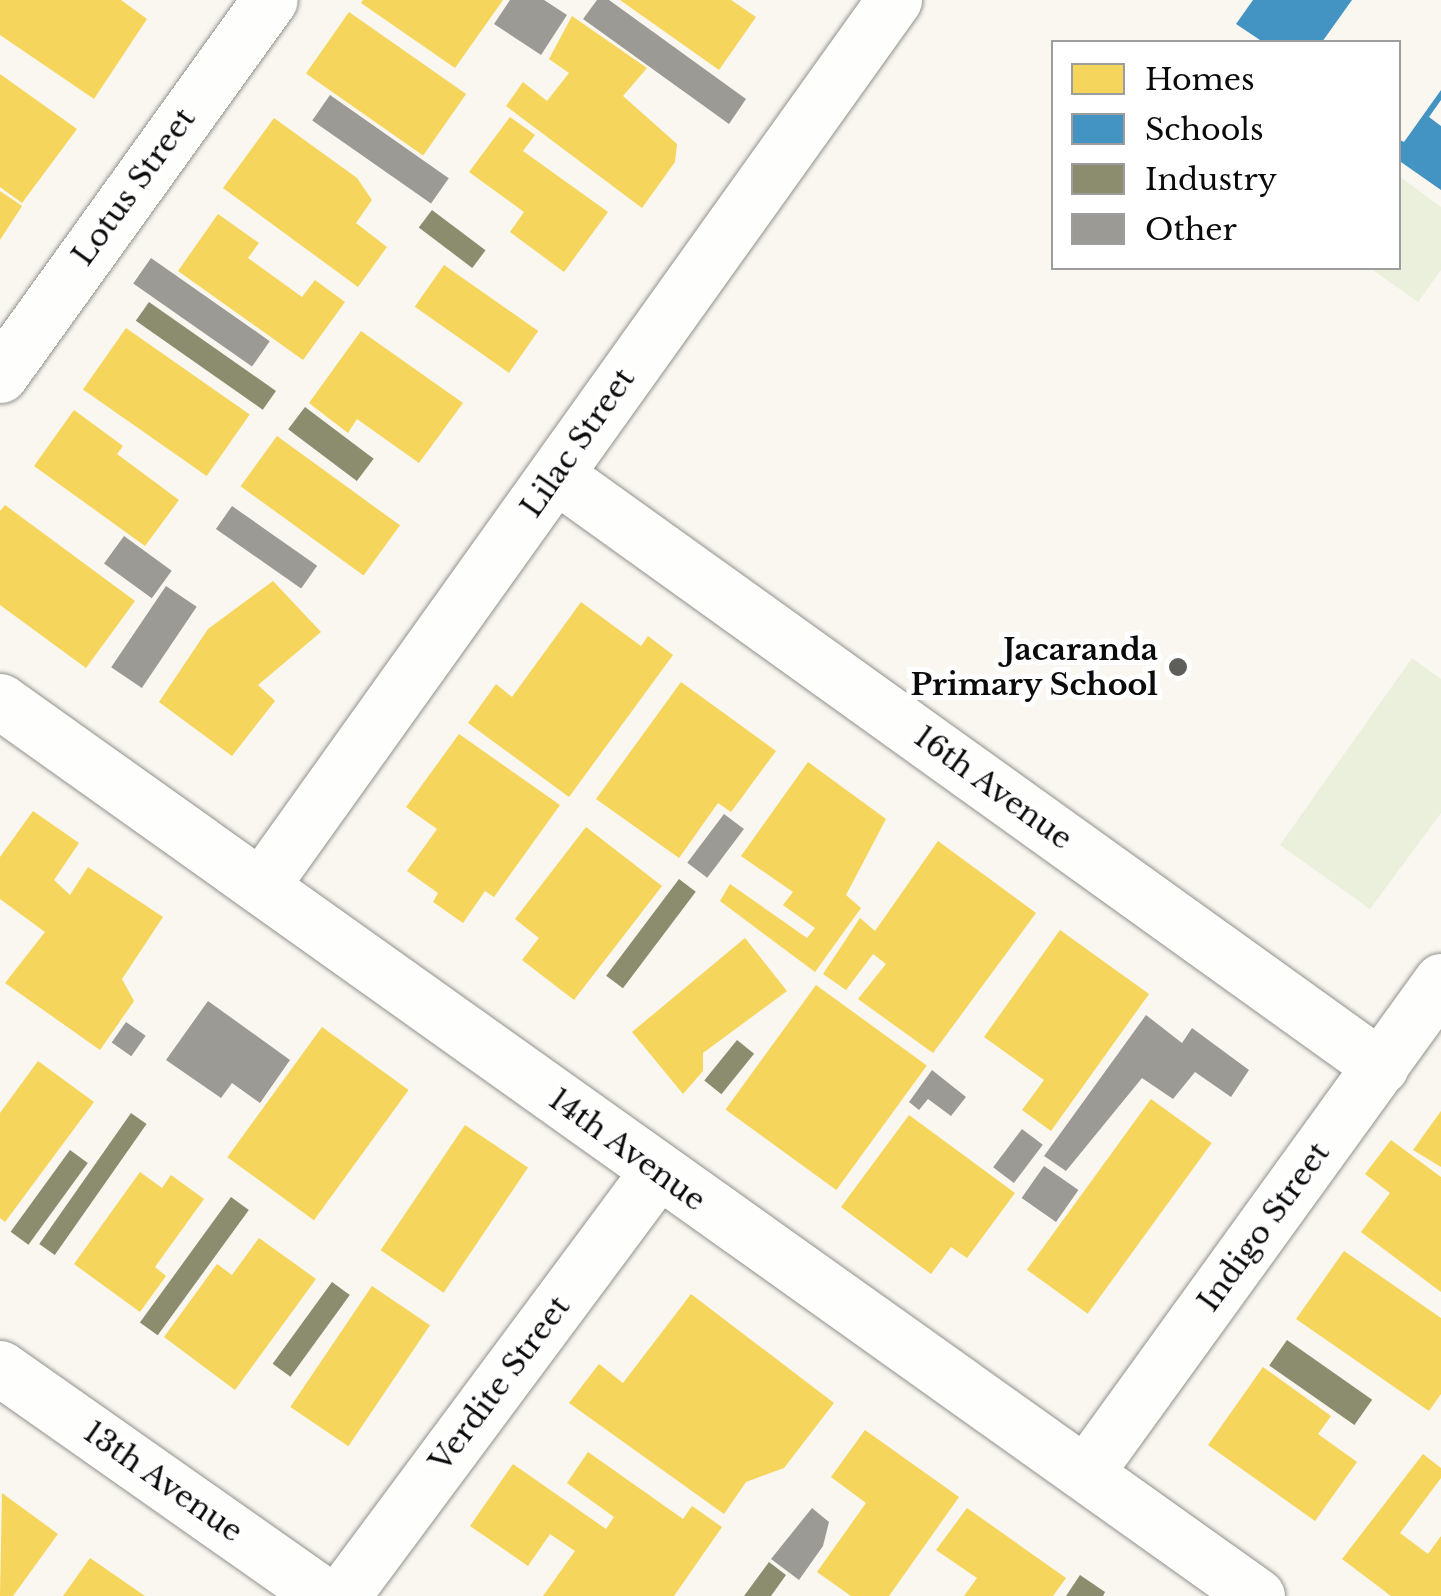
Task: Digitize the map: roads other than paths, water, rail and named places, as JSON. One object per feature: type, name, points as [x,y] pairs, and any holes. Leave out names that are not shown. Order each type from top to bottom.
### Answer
[{"type":"street","name":"Lotus Street","points":[[0,375],[269,0]]},
{"type":"street","name":"Lilac Street","points":[[262,886],[894,0]]},
{"type":"street","name":"16th Avenue","points":[[556,475],[1380,1066]]},
{"type":"street","name":"14th Avenue","points":[[0,701],[1257,1596]]},
{"type":"street","name":"Indigo Street","points":[[1086,1472],[1441,981]]},
{"type":"street","name":"Verdite Street","points":[[342,1596],[657,1172]]},
{"type":"street","name":"13th Avenue","points":[[0,1368],[325,1596]]},
{"type":"place","name":"Jacaranda Primary School","points":[[1178,667]]}]
